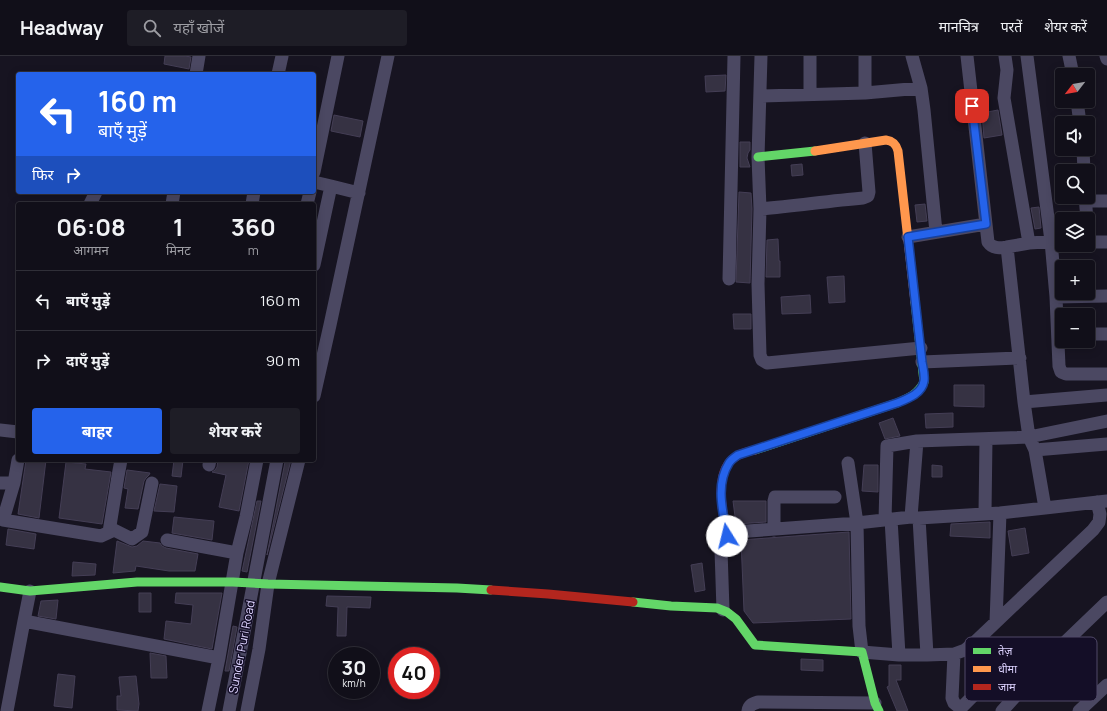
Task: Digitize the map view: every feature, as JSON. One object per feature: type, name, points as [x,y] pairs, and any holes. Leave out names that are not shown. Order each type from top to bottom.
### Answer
[{"type":"street","points":[[196,72],[199,56]]},
{"type":"street","points":[[278,72],[282,56]]},
{"type":"street","points":[[316,162],[338,56]]},
{"type":"street","points":[[316,387],[388,56]]},
{"type":"street","points":[[729,279],[734,56]]},
{"type":"street","points":[[761,56],[758,157],[760,209],[758,284],[760,355],[762,360],[767,363],[921,348]]},
{"type":"street","points":[[810,56],[810,94]]},
{"type":"street","points":[[865,56],[865,93]]},
{"type":"street","points":[[912,56],[921,88],[936,232]]},
{"type":"street","points":[[967,56],[988,242],[991,246],[996,248],[1055,241]]},
{"type":"street","points":[[1006,56],[1007,70],[1004,98],[1030,243]]},
{"type":"street","points":[[1028,56],[1055,228]]},
{"type":"street","points":[[1069,56],[1072,68]]},
{"type":"street","points":[[760,96],[865,93],[921,88]]},
{"type":"street","points":[[727,536],[720,496],[722,479],[729,463],[738,455],[897,403],[911,397],[920,390],[924,382],[898,151],[896,145],[892,141],[886,140],[804,153],[758,157]]},
{"type":"street","points":[[760,209],[863,198],[868,196],[869,192],[864,144]]},
{"type":"street","points":[[316,182],[359,193]]},
{"type":"street","points":[[316,255],[330,186]]},
{"type":"street","points":[[1095,200],[1107,202]]},
{"type":"street","points":[[908,237],[986,224]]},
{"type":"street","points":[[1095,239],[1107,242]]},
{"type":"street","points":[[1007,247],[1024,402],[1029,436],[1035,450],[1045,508]]},
{"type":"street","points":[[1095,296],[1107,296]]},
{"type":"street","points":[[1095,334],[1107,334]]},
{"type":"street","points":[[1060,348],[1059,366],[1062,372],[1066,374],[1107,374]]},
{"type":"street","points":[[922,362],[1020,358]]},
{"type":"street","points":[[1024,402],[1107,395]]},
{"type":"street","points":[[899,655],[888,519],[888,446],[917,441],[1029,436],[1107,421]]},
{"type":"street","points":[[0,430],[16,432]]},
{"type":"street","points":[[985,513],[986,438]]},
{"type":"street","points":[[917,441],[915,517],[927,655]]},
{"type":"street","points":[[1035,450],[1107,444]]},
{"type":"street","points":[[18,462],[14,483],[3,520],[101,536],[114,530],[132,539],[142,532],[152,483]]},
{"type":"street","points":[[108,532],[121,462]]},
{"type":"street","points":[[208,711],[233,582],[237,553],[246,517],[257,462]]},
{"type":"street","name":"Sunder Puri Road","points":[[229,711],[276,462]]},
{"type":"street","points":[[247,711],[259,648],[268,584],[298,462]]},
{"type":"street","points":[[748,711],[752,704],[758,702],[877,707],[862,652],[859,626],[857,523],[848,463]]},
{"type":"street","points":[[0,483],[14,483]]},
{"type":"street","points":[[774,530],[775,498],[835,497]]},
{"type":"street","points":[[723,610],[722,542],[727,536],[735,532],[774,530],[915,517],[1000,513],[1102,501],[1099,522],[1093,530],[980,637]]},
{"type":"street","points":[[996,622],[1000,513]]},
{"type":"street","points":[[167,540],[237,553]]},
{"type":"street","points":[[0,587],[30,591],[137,582],[233,582],[458,588],[548,594],[671,606],[717,608],[723,610],[740,622],[750,640],[755,645],[899,655],[954,654],[965,650]]},
{"type":"street","points":[[7,711],[30,591]]},
{"type":"street","points":[[1071,637],[1107,602]]},
{"type":"street","points":[[24,620],[219,658]]},
{"type":"street","points":[[954,654],[952,698],[954,703],[959,707],[963,706],[968,701]]},
{"type":"street","points":[[1097,694],[1107,685]]},
{"type":"street","points":[[1002,711],[1011,701]]},
{"type":"street","points":[[1079,711],[1090,701]]},
{"type":"building","points":[[165,56],[191,57],[189,69],[164,64]]},
{"type":"building","points":[[726,75],[725,91],[706,92],[705,76]]},
{"type":"building","points":[[998,110],[1002,135],[984,138],[982,113]]},
{"type":"building","points":[[334,115],[363,121],[360,137],[331,131]]},
{"type":"building","points":[[740,142],[750,142],[750,150],[747,158],[750,167],[740,167]]},
{"type":"building","points":[[802,164],[803,175],[792,176],[791,165]]},
{"type":"building","points":[[739,192],[751,193],[750,283],[736,282]]},
{"type":"building","points":[[925,204],[927,221],[917,222],[915,205]]},
{"type":"building","points":[[1039,207],[1041,228],[1035,229],[1031,208]]},
{"type":"building","points":[[778,239],[780,277],[766,277],[767,240]]},
{"type":"building","points":[[844,276],[845,302],[829,303],[827,277]]},
{"type":"building","points":[[810,295],[811,313],[782,314],[781,297]]},
{"type":"building","points":[[733,314],[751,314],[751,329],[734,329]]},
{"type":"building","points":[[954,385],[984,385],[984,407],[954,406]]},
{"type":"building","points":[[953,413],[953,427],[926,428],[925,414]]},
{"type":"building","points":[[893,418],[900,436],[885,439],[879,423]]},
{"type":"building","points":[[26,462],[46,462],[39,518],[18,514]]},
{"type":"building","points":[[66,462],[86,464],[85,469],[111,472],[102,524],[59,518]]},
{"type":"building","points":[[174,462],[183,462],[181,477],[172,476]]},
{"type":"building","points":[[218,462],[249,462],[239,511],[219,507],[226,475],[212,472],[217,467]]},
{"type":"building","points":[[285,462],[290,462],[267,555]]},
{"type":"building","points":[[864,465],[878,465],[878,492],[862,491]]},
{"type":"building","points":[[932,465],[942,466],[942,477],[932,477]]},
{"type":"building","points":[[127,470],[150,473],[144,481],[138,509],[125,508],[128,489],[124,488]]},
{"type":"building","points":[[160,484],[177,486],[174,512],[154,511]]},
{"type":"building","points":[[257,501],[261,501],[247,572],[242,571]]},
{"type":"building","points":[[733,501],[766,501],[766,522],[736,524]]},
{"type":"building","points":[[174,517],[214,521],[212,540],[172,533]]},
{"type":"building","points":[[990,522],[990,538],[950,536],[951,524]]},
{"type":"building","points":[[1025,528],[1029,553],[1012,556],[1008,531]]},
{"type":"building","points":[[8,529],[36,534],[34,549],[6,545]]},
{"type":"building","points":[[849,532],[851,619],[753,623],[744,611],[741,540]]},
{"type":"building","points":[[117,541],[132,547],[137,546],[143,541],[160,543],[166,548],[198,554],[195,571],[169,571],[136,566],[135,571],[113,573]]},
{"type":"building","points":[[73,562],[96,564],[95,575],[72,576]]},
{"type":"building","points":[[702,563],[705,590],[695,592],[691,565]]},
{"type":"building","points":[[139,593],[151,593],[151,612],[139,612]]},
{"type":"building","points":[[176,593],[222,593],[212,649],[164,639],[166,621],[191,624],[193,605],[175,603]]},
{"type":"building","points":[[327,596],[371,597],[370,608],[347,607],[346,636],[337,636],[338,607],[326,606]]},
{"type":"building","points":[[58,600],[56,619],[38,616],[41,601]]},
{"type":"building","points":[[233,626],[237,627],[229,671],[225,671]]},
{"type":"building","points":[[150,653],[166,656],[167,678],[151,678]]},
{"type":"building","points":[[801,659],[823,660],[823,671],[801,670]]},
{"type":"building","points":[[889,665],[901,665],[901,680],[896,680],[908,711],[897,711],[887,687],[889,686]]},
{"type":"building","points":[[58,674],[75,676],[72,708],[54,706]]},
{"type":"building","points":[[136,676],[139,704],[138,711],[117,710],[117,696],[121,696],[119,677]]},
{"type":"traffic: fast","points":[[758,157],[815,151]]},
{"type":"traffic: fast","points":[[755,450],[897,403],[916,393],[924,382],[915,302]]},
{"type":"traffic: fast","points":[[0,587],[30,591],[137,582],[233,582],[491,590]]},
{"type":"traffic: fast","points":[[633,602],[671,606],[717,608],[727,612],[736,619],[755,645],[862,652],[875,703],[879,711]]},
{"type":"traffic: slow","points":[[815,151],[886,140],[891,141],[895,145],[898,151],[915,302]]},
{"type":"traffic: jam","points":[[727,536],[721,493],[724,471],[729,463],[737,456],[755,450]]},
{"type":"traffic: jam","points":[[491,590],[633,602]]},
{"type":"route","points":[[727,536],[720,496],[722,479],[729,463],[738,455],[897,403],[911,397],[920,390],[924,382],[908,237],[986,224],[972,106]]}]
